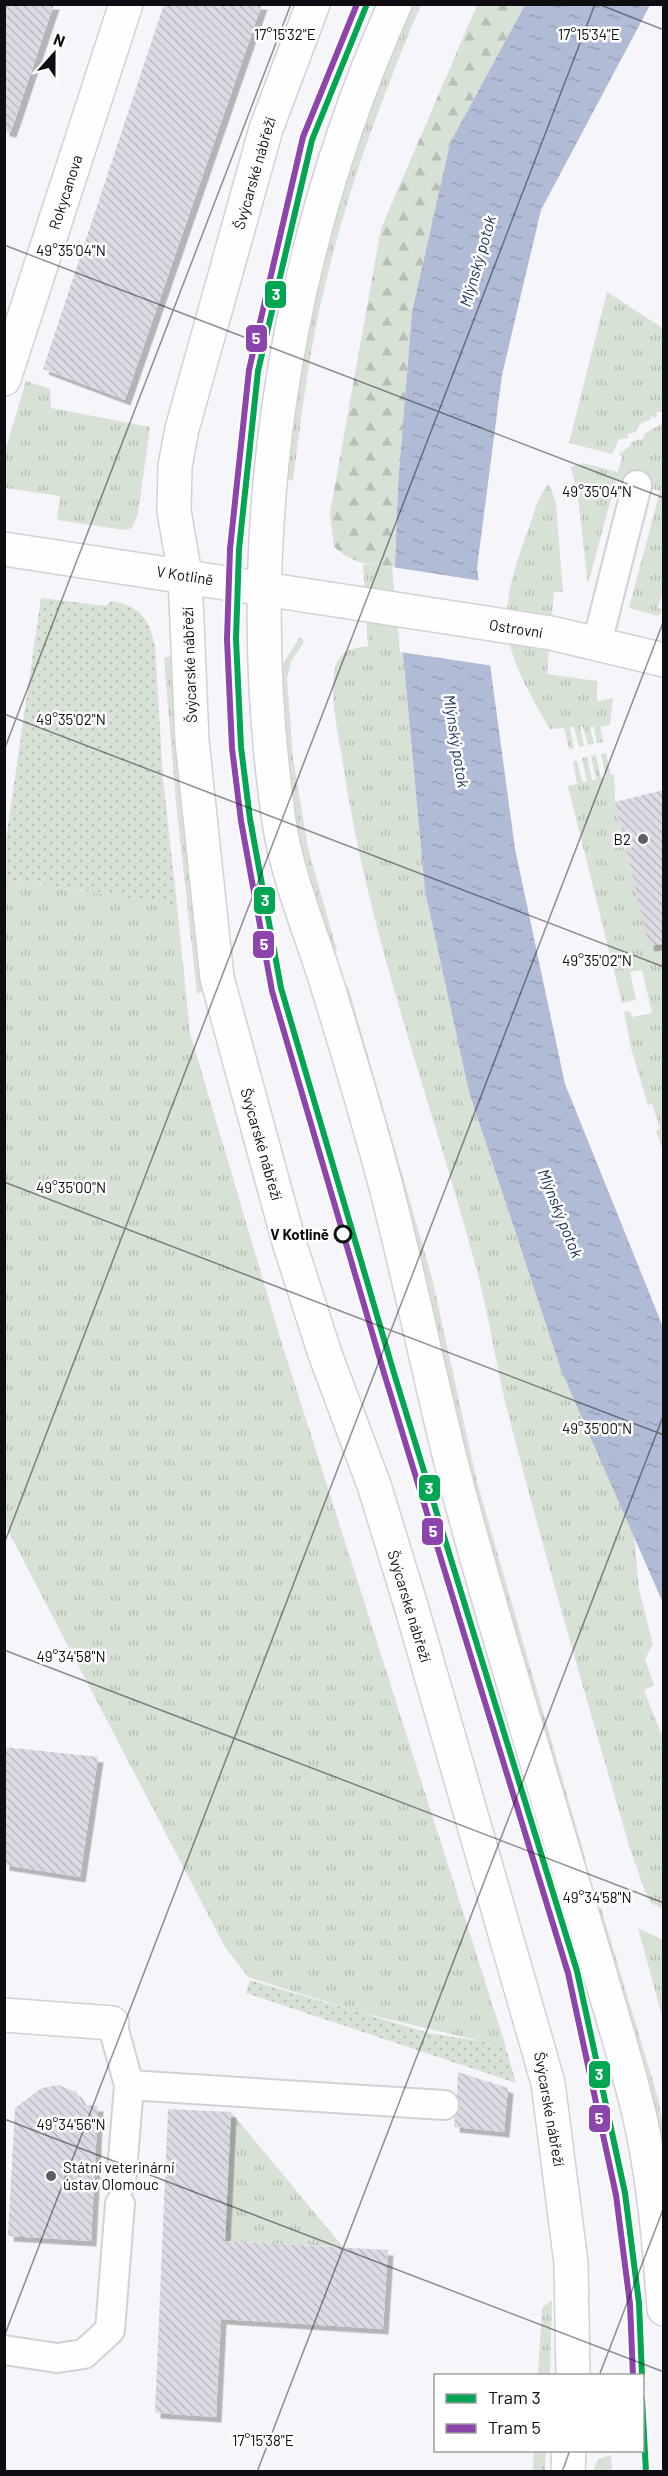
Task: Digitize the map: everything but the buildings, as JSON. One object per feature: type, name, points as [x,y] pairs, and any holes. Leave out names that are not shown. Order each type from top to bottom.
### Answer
[{"type":"street","name":"Rokycanova","points":[[4,379],[126,4]]},
{"type":"street","name":"Švýcarské nábřeží","points":[[313,4],[263,140],[179,443],[174,483],[174,511],[185,574],[192,741],[214,949],[223,1005],[293,1253],[325,1354],[374,1485],[412,1608],[548,2083],[573,2280],[573,2374]]},
{"type":"street","points":[[395,4],[356,98],[337,155],[289,338],[277,405],[267,491],[264,588],[265,669],[278,811],[294,888],[324,976],[386,1184],[448,1450],[483,1581],[642,2124],[657,2217],[663,2309]]},
{"type":"street","name":"V Kotlině","points":[[4,549],[185,574],[366,604]]},
{"type":"street","name":"Ostrovní","points":[[366,604],[550,633],[663,660]]},
{"type":"street","points":[[4,2015],[112,2023]]},
{"type":"street","points":[[568,2472],[569,2452]]},
{"type":"lane","points":[[597,643],[638,485]]},
{"type":"lane","points":[[4,2350],[57,2358],[84,2354],[110,2330],[129,2085],[112,2023]]},
{"type":"lane","points":[[129,2085],[444,2105]]},
{"type":"green space","points":[[410,5],[421,5],[381,105],[346,207],[316,327],[293,480],[283,479],[317,274],[363,124]]},
{"type":"green space","points":[[477,5],[525,5],[450,143],[412,312],[398,485],[395,567],[369,564],[349,557],[334,547],[330,513],[381,229]]},
{"type":"green space","points":[[607,292],[664,329],[662,412],[656,412],[655,418],[651,416],[651,419],[640,424],[636,432],[628,434],[628,438],[619,439],[612,454],[569,443]]},
{"type":"green space","points":[[26,381],[50,389],[51,408],[150,427],[138,514],[132,528],[125,530],[57,520],[60,496],[5,488],[5,451]]},
{"type":"green space","points":[[663,423],[664,588],[658,608],[663,610],[658,616],[629,608],[660,491],[616,480],[588,584],[578,498],[571,467],[583,463],[618,472],[622,457],[619,454],[631,445],[631,442],[643,439],[644,434]]},
{"type":"green space","points":[[548,485],[556,504],[563,592],[554,592],[547,674],[597,681],[597,701],[613,698],[610,725],[600,727],[603,742],[597,743],[594,727],[590,727],[594,744],[588,745],[583,727],[580,727],[584,746],[579,747],[574,727],[570,727],[574,748],[569,749],[564,728],[550,729],[534,702],[513,657],[508,636],[509,592],[538,502]]},
{"type":"green space","points":[[363,564],[395,567],[425,891],[469,1092],[561,1370],[634,1534],[639,1589],[653,1644],[645,1659],[654,1685],[644,1690],[663,1738],[663,1909],[651,1903],[647,1897],[630,1849],[553,1582],[510,1421],[474,1260],[382,948],[366,884],[336,725],[333,691],[335,669],[343,654],[352,649],[368,646]]},
{"type":"green space","points":[[41,598],[105,606],[112,601],[137,610],[150,628],[155,646],[163,779],[177,905],[5,879],[5,846]]},
{"type":"green space","points":[[300,637],[304,642],[292,660],[287,678],[293,758],[308,848],[337,951],[329,953],[298,847],[279,692],[282,665]]},
{"type":"green space","points":[[175,655],[205,992],[197,993],[176,803],[164,658]]},
{"type":"green space","points":[[606,753],[611,775],[614,774],[615,802],[633,879],[651,900],[663,897],[663,1151],[656,1131],[660,1129],[652,1103],[648,1105],[631,1048],[624,1012],[630,1011],[632,1017],[652,1013],[642,970],[630,972],[636,1000],[622,1003],[568,786],[577,784],[573,761],[577,761],[582,782],[587,782],[582,758],[587,757],[592,780],[596,780],[591,756],[596,755],[601,778],[606,777],[601,754]]},
{"type":"green space","points":[[4,879],[177,905],[190,1033],[282,1344],[506,2047],[358,2012],[248,1977],[225,1947],[5,1525]]},
{"type":"green space","points":[[348,986],[432,1278],[477,1482],[586,1861],[579,1863],[480,1523],[340,988]]},
{"type":"green space","points":[[601,1908],[658,2098],[663,2128],[663,2194],[593,1911]]},
{"type":"green space","points":[[638,1928],[663,1940],[663,2020]]},
{"type":"green space","points":[[250,1980],[429,2033],[505,2045],[516,2083],[246,1993]]},
{"type":"green space","points":[[231,2112],[343,2247],[225,2241]]},
{"type":"green space","points":[[552,2300],[550,2374],[538,2374],[542,2308]]},
{"type":"green space","points":[[534,2452],[546,2452],[545,2471],[533,2471]]},
{"type":"green space","points":[[611,2455],[612,2471],[593,2471],[598,2459]]},
{"type":"water","name":"Mlýnský potok","points":[[525,5],[650,5],[541,210],[502,375],[477,568],[515,849],[565,1084],[663,1327],[663,1603],[561,1370],[469,1092],[425,891],[395,567],[398,485],[412,312],[450,143]]},
{"type":"pier","points":[[392,567],[482,581],[494,666],[400,652]]},
{"type":"tram line","name":"5","points":[[357,4],[303,137],[249,370],[230,549],[227,639],[232,748],[241,821],[272,991],[384,1373],[568,1973],[616,2195],[630,2304],[633,2374]]},
{"type":"tram line","name":"3","points":[[367,4],[312,140],[258,371],[239,549],[236,639],[241,747],[250,819],[281,988],[393,1370],[577,1971],[625,2193],[639,2303],[642,2374]]},
{"type":"tram line","name":"3","points":[[644,2435],[646,2472]]},
{"type":"place","name":"B2","points":[[643,839]]},
{"type":"place","name":"V Kotlině","points":[[343,1234]]},
{"type":"place","name":"Státní veterinární ústav Olomouc","points":[[51,2176]]}]
